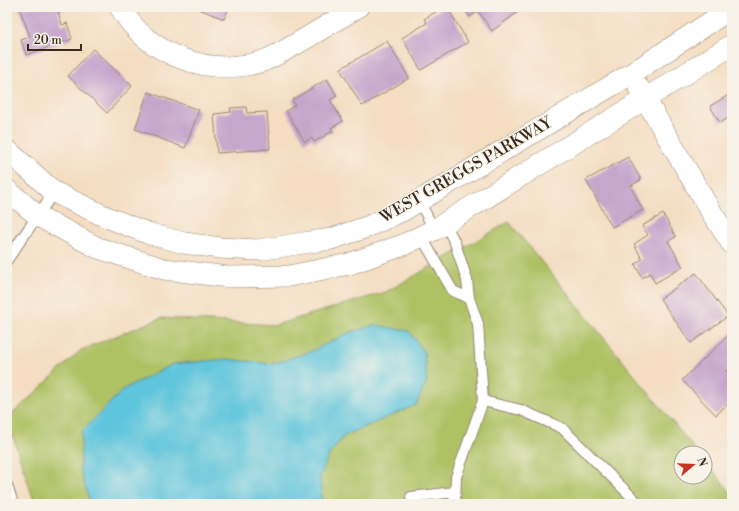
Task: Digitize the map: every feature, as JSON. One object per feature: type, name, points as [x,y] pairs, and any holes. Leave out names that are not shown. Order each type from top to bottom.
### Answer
[{"type":"street","points":[[120,7],[134,26],[170,54],[190,62],[230,67],[263,61],[281,53],[358,7]]},
{"type":"street","name":"WEST GREGGS PARKWAY","points":[[7,150],[54,192],[104,216],[147,233],[184,242],[220,248],[258,250],[331,239],[367,227],[402,211],[630,74],[732,8]]},
{"type":"street","name":"WEST GREGGS PARKWAY","points":[[7,190],[38,216],[98,248],[164,269],[228,277],[289,276],[349,264],[402,245],[433,230],[646,100],[732,45]]},
{"type":"street","points":[[630,74],[706,203],[732,244]]},
{"type":"lane","points":[[7,260],[54,192]]},
{"type":"lane","points":[[419,200],[433,230],[453,291],[469,298]]},
{"type":"lane","points":[[433,230],[455,243],[467,280],[469,298],[478,324],[483,401],[456,478],[455,504]]},
{"type":"lane","points":[[483,401],[521,410],[562,428],[640,504]]},
{"type":"lane","points":[[7,485],[13,504]]},
{"type":"lane","points":[[413,504],[411,497],[455,492]]},
{"type":"green space","points":[[509,222],[691,445],[673,445],[673,485],[713,485],[713,471],[732,494],[732,504],[35,504],[7,419],[81,350],[161,318],[275,325],[386,292]]},
{"type":"water","points":[[375,325],[409,331],[424,352],[427,381],[416,405],[344,436],[329,455],[320,477],[322,504],[90,504],[80,469],[82,431],[124,389],[173,364],[227,359],[273,364],[312,351],[348,333]]},
{"type":"building","points":[[19,7],[71,7],[58,12],[62,25],[67,23],[72,39],[26,55],[21,40],[30,37]]},
{"type":"building","points":[[194,7],[229,7],[224,19]]},
{"type":"building","points":[[444,7],[447,7],[468,42],[421,70],[402,38],[427,23],[424,19]]},
{"type":"building","points":[[463,7],[525,7],[492,31],[478,11],[470,17]]},
{"type":"building","points":[[387,41],[409,78],[362,106],[340,69]]},
{"type":"building","points":[[93,49],[132,86],[107,113],[68,76]]},
{"type":"building","points":[[327,79],[337,96],[330,100],[343,121],[331,128],[333,131],[314,142],[312,138],[305,142],[286,111],[295,105],[292,100]]},
{"type":"building","points":[[148,92],[199,110],[185,148],[135,129]]},
{"type":"building","points":[[732,93],[732,116],[720,123],[710,106]]},
{"type":"building","points":[[246,107],[247,113],[267,112],[270,149],[217,153],[214,114],[231,112],[230,108]]},
{"type":"building","points":[[628,157],[641,180],[630,186],[643,210],[612,227],[586,180]]},
{"type":"building","points":[[663,214],[676,237],[668,241],[683,267],[655,283],[650,273],[642,278],[635,264],[642,259],[634,244],[648,235],[642,226]]},
{"type":"building","points":[[696,273],[728,316],[691,343],[660,299]]},
{"type":"building","points":[[732,332],[732,363],[725,370],[732,377],[732,400],[716,415],[682,380]]}]
